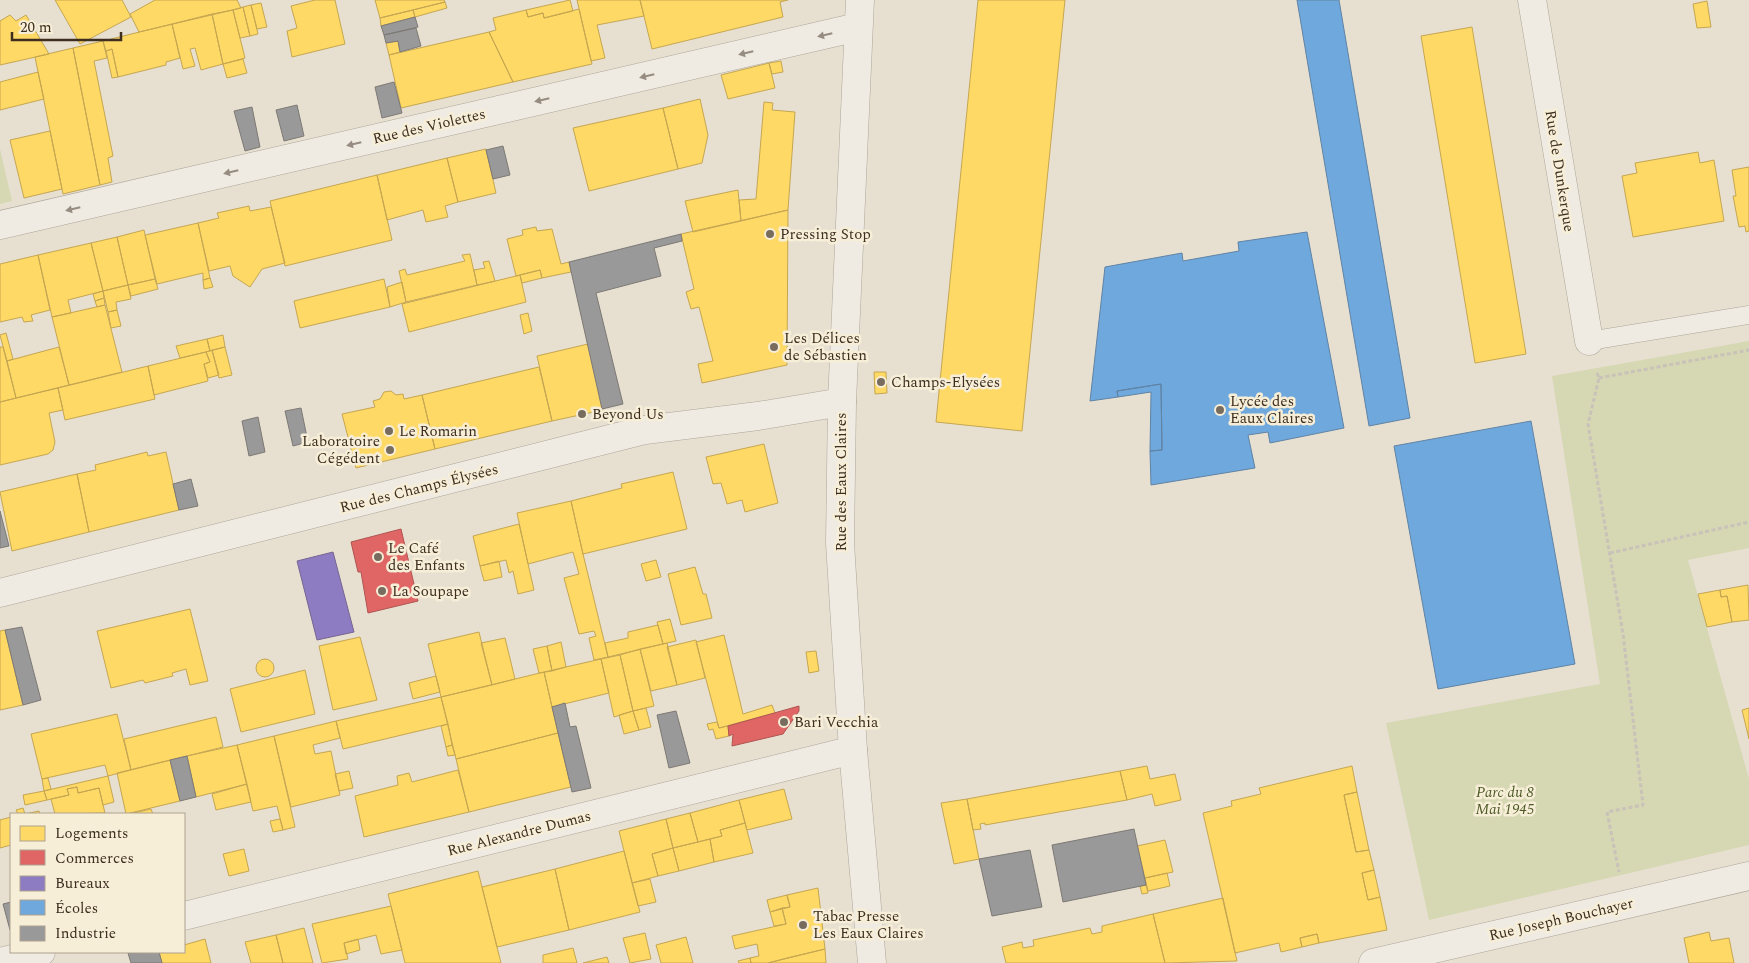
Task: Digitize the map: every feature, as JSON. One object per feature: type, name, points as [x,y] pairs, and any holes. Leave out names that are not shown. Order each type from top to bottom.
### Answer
[{"type":"street","name":"Rue des Eaux Claires","points":[[860,0],[842,402],[840,543],[853,750],[872,963]]},
{"type":"street","name":"Rue de Dunkerque","points":[[1532,0],[1588,341]]},
{"type":"street","name":"Rue des Violettes","points":[[0,226],[858,27]]},
{"type":"street","name":"Rue des Champs Élysées","points":[[0,594],[645,430],[758,416],[842,402]]},
{"type":"street","name":"Rue Alexandre Dumas","points":[[185,916],[853,750]]},
{"type":"street","name":"Rue Joseph Bouchayer","points":[[1373,963],[1749,876]]},
{"type":"street","points":[[0,962],[38,953]]},
{"type":"lane","points":[[1588,341],[1749,315]]},
{"type":"path","points":[[1588,341],[1599,378],[1588,424],[1623,634],[1644,805],[1608,812],[1625,904]]},
{"type":"path","points":[[1599,378],[1749,350]]},
{"type":"path","points":[[1610,552],[1749,522]]},
{"type":"green space","points":[[0,149],[12,201],[0,204]]},
{"type":"green space","name":"Parc du 8 Mai 1945","points":[[1749,341],[1749,548],[1688,560],[1749,779],[1749,845],[1429,920],[1386,723],[1600,684],[1552,376]]},
{"type":"building: Logements","points":[[55,0],[122,0],[131,17],[80,44]]},
{"type":"building: Logements","points":[[155,0],[237,0],[241,8],[139,32],[130,14]]},
{"type":"building: Logements","points":[[315,0],[335,0],[345,44],[292,57],[287,31],[297,28],[291,6]]},
{"type":"building: Logements","points":[[375,0],[444,0],[445,2],[380,18]]},
{"type":"building: Logements","points":[[570,0],[573,11],[544,18],[543,13],[528,17],[526,10]]},
{"type":"building: Logements","points":[[577,0],[640,0],[644,16],[597,25],[605,58],[591,61]]},
{"type":"building: Logements","points":[[640,0],[788,0],[780,2],[783,17],[652,49]]},
{"type":"building: Logements","points":[[978,0],[1065,0],[1022,431],[936,422]]},
{"type":"building: Logements","points":[[1707,1],[1711,27],[1697,28],[1693,4]]},
{"type":"building: Logements","points":[[445,2],[447,8],[415,17],[413,10]]},
{"type":"building: Logements","points":[[261,3],[267,27],[257,29],[251,5]]},
{"type":"building: Logements","points":[[251,5],[258,34],[250,36],[243,7]]},
{"type":"building: Logements","points":[[243,7],[250,36],[240,38],[233,10]]},
{"type":"building: Logements","points":[[579,9],[592,64],[513,82],[489,32],[496,30],[493,18],[526,10],[528,17],[543,13],[544,18]]},
{"type":"building: Logements","points":[[233,10],[245,58],[223,64],[212,14]]},
{"type":"building: Logements","points":[[413,10],[415,17],[381,26],[380,18]]},
{"type":"building: Logements","points":[[212,14],[223,64],[201,70],[195,48],[190,49],[195,66],[183,69],[172,24]]},
{"type":"building: Logements","points":[[10,15],[16,21],[26,15],[49,54],[0,65],[0,21]]},
{"type":"building: Logements","points":[[172,24],[180,58],[166,62],[166,65],[118,77],[112,49],[106,51],[103,41]]},
{"type":"building: Logements","points":[[1472,27],[1526,354],[1475,363],[1421,36]]},
{"type":"building: Logements","points":[[489,32],[513,82],[401,108],[389,55]]},
{"type":"building: Logements","points":[[103,41],[107,58],[94,61],[113,156],[108,158],[112,182],[100,185],[73,48]]},
{"type":"building: Logements","points":[[398,41],[400,52],[389,55],[386,43]]},
{"type":"building: Logements","points":[[73,48],[100,185],[63,194],[35,57]]},
{"type":"building: Logements","points":[[112,49],[118,77],[112,78],[106,51]]},
{"type":"building: Logements","points":[[243,59],[247,73],[227,78],[223,64]]},
{"type":"building: Logements","points":[[781,61],[783,72],[772,74],[769,63]]},
{"type":"building: Logements","points":[[769,63],[775,88],[728,99],[721,75]]},
{"type":"building: Logements","points":[[38,72],[44,99],[0,110],[0,82]]},
{"type":"building: Logements","points":[[700,99],[708,135],[702,163],[678,169],[663,108]]},
{"type":"building: Logements","points":[[764,102],[773,103],[772,110],[795,112],[788,210],[741,221],[739,200],[756,199]]},
{"type":"building: Logements","points":[[663,108],[678,169],[589,191],[573,128]]},
{"type":"building: Logements","points":[[50,131],[62,189],[24,198],[10,140]]},
{"type":"building: Logements","points":[[486,149],[496,193],[458,202],[447,158]]},
{"type":"building: Logements","points":[[1698,152],[1700,163],[1714,160],[1724,221],[1633,237],[1622,176],[1637,173],[1635,163]]},
{"type":"building: Logements","points":[[447,158],[458,202],[445,206],[448,217],[426,222],[423,210],[387,220],[377,175]]},
{"type":"building: Logements","points":[[1749,167],[1749,231],[1746,232],[1745,226],[1739,227],[1733,196],[1736,196],[1732,170]]},
{"type":"building: Logements","points":[[377,175],[392,240],[285,266],[270,201]]},
{"type":"building: Logements","points":[[738,190],[741,221],[693,232],[685,201]]},
{"type":"building: Logements","points":[[249,206],[250,211],[271,207],[285,263],[262,269],[250,287],[233,276],[230,266],[209,271],[198,223],[219,218],[217,213]]},
{"type":"building: Logements","points":[[788,210],[787,365],[702,383],[698,364],[713,361],[699,307],[691,309],[686,292],[694,289],[681,234]]},
{"type":"building: Logements","points":[[198,223],[210,278],[203,280],[203,273],[157,284],[145,235]]},
{"type":"building: Logements","points":[[536,227],[537,231],[552,229],[561,264],[569,262],[571,272],[542,278],[540,270],[516,276],[507,239],[523,235],[522,230]]},
{"type":"building: Logements","points":[[144,230],[155,279],[128,285],[117,237]]},
{"type":"building: Logements","points":[[117,237],[128,285],[103,291],[91,243]]},
{"type":"building: Logements","points":[[91,243],[103,291],[68,300],[71,313],[52,317],[38,255]]},
{"type":"building: Logements","points":[[470,254],[477,285],[406,302],[399,271],[405,269],[407,275],[465,261],[462,255]]},
{"type":"building: Logements","points":[[38,255],[50,310],[31,315],[33,321],[24,322],[22,317],[0,322],[0,264]]},
{"type":"building: Logements","points":[[489,261],[495,281],[477,285],[474,270],[485,268],[483,262]]},
{"type":"building: Logements","points":[[540,270],[542,278],[522,283],[520,275]]},
{"type":"building: Logements","points":[[520,275],[526,302],[409,332],[402,304]]},
{"type":"building: Logements","points":[[210,278],[213,287],[204,289],[203,280]]},
{"type":"building: Logements","points":[[155,279],[158,289],[131,296],[128,285]]},
{"type":"building: Logements","points":[[384,279],[390,307],[300,328],[294,301]]},
{"type":"building: Logements","points":[[402,282],[406,302],[390,307],[387,287]]},
{"type":"building: Logements","points":[[128,285],[131,299],[116,302],[117,310],[108,312],[103,291]]},
{"type":"building: Logements","points":[[103,291],[104,298],[95,301],[93,294]]},
{"type":"building: Logements","points":[[104,298],[105,305],[97,307],[95,301]]},
{"type":"building: Logements","points":[[105,305],[122,372],[69,385],[52,317]]},
{"type":"building: Logements","points":[[117,310],[121,326],[111,328],[108,312]]},
{"type":"building: Logements","points":[[528,313],[532,331],[524,334],[520,315]]},
{"type":"building: Logements","points":[[6,333],[13,359],[7,361],[0,335]]},
{"type":"building: Logements","points":[[223,335],[225,347],[210,351],[207,339]]},
{"type":"building: Logements","points":[[207,339],[210,351],[180,358],[176,346]]},
{"type":"building: Logements","points":[[588,344],[603,410],[552,421],[537,356]]},
{"type":"building: Logements","points":[[0,347],[3,347],[16,398],[0,402]]},
{"type":"building: Logements","points":[[59,347],[69,385],[16,398],[7,361]]},
{"type":"building: Logements","points":[[225,347],[232,375],[219,378],[212,350]]},
{"type":"building: Logements","points":[[212,350],[219,375],[208,378],[204,364],[210,362],[206,352]]},
{"type":"building: Logements","points":[[206,352],[210,362],[204,364],[208,381],[154,395],[148,366]]},
{"type":"building: Logements","points":[[148,366],[155,399],[65,420],[58,388]]},
{"type":"building: Logements","points":[[539,367],[552,421],[435,449],[422,395]]},
{"type":"building: Logements","name":"Champs-Elysées","points":[[874,372],[886,372],[887,393],[875,394]]},
{"type":"building: Logements","points":[[58,388],[63,410],[49,413],[55,442],[53,450],[48,454],[0,465],[0,402]]},
{"type":"building: Logements","name":"Le Romarin","points":[[391,391],[396,395],[403,394],[404,399],[422,395],[435,449],[356,468],[342,414],[375,407],[373,401],[380,399],[384,392]]},
{"type":"building: Logements","points":[[764,444],[778,503],[745,512],[742,500],[727,504],[721,483],[713,484],[706,457]]},
{"type":"building: Logements","points":[[147,452],[148,456],[166,452],[179,510],[89,532],[77,474],[96,470],[95,465]]},
{"type":"building: Logements","points":[[673,472],[687,529],[583,554],[571,501],[622,488],[621,484]]},
{"type":"building: Logements","points":[[77,474],[89,532],[12,551],[0,492]]},
{"type":"building: Logements","points":[[571,501],[608,657],[594,660],[589,638],[596,636],[594,631],[579,634],[564,578],[579,574],[573,552],[528,564],[517,513]]},
{"type":"building: Logements","points":[[519,524],[534,590],[518,594],[513,571],[509,573],[506,560],[480,566],[473,536]]},
{"type":"building: Logements","points":[[656,560],[661,577],[646,581],[641,564]]},
{"type":"building: Logements","points":[[499,561],[502,577],[484,581],[480,566]]},
{"type":"building: Logements","points":[[695,567],[703,594],[706,594],[712,618],[681,625],[668,574]]},
{"type":"building: Logements","points":[[1748,585],[1749,620],[1732,622],[1727,596],[1721,597],[1720,590]]},
{"type":"building: Logements","points":[[1720,590],[1721,597],[1727,596],[1732,622],[1707,627],[1698,594]]},
{"type":"building: Logements","points":[[190,609],[208,681],[190,685],[186,669],[172,673],[173,676],[145,683],[143,680],[111,688],[97,631]]},
{"type":"building: Logements","points":[[670,619],[676,641],[663,644],[657,622]]},
{"type":"building: Logements","points":[[658,625],[663,644],[608,657],[605,643],[628,638],[628,632]]},
{"type":"building: Logements","points":[[5,630],[23,705],[0,710],[0,631]]},
{"type":"building: Logements","points":[[479,632],[492,685],[441,697],[428,644]]},
{"type":"building: Logements","points":[[724,635],[743,714],[772,705],[775,713],[719,728],[696,642]]},
{"type":"building: Logements","points":[[360,637],[377,700],[333,710],[319,646]]},
{"type":"building: Logements","points":[[505,638],[515,679],[492,685],[481,643]]},
{"type":"building: Logements","points":[[696,640],[705,678],[677,685],[667,647]]},
{"type":"building: Logements","points":[[561,642],[566,667],[552,671],[547,646]]},
{"type":"building: Logements","points":[[667,643],[677,685],[651,691],[640,649]]},
{"type":"building: Logements","points":[[547,646],[552,671],[539,673],[533,649]]},
{"type":"building: Logements","points":[[640,649],[654,706],[633,711],[620,655]]},
{"type":"building: Logements","points":[[816,651],[819,671],[809,673],[806,652]]},
{"type":"building: Logements","points":[[620,655],[633,711],[614,717],[601,659]]},
{"type":"building: Logements","points":[[265,659],[271,662],[274,668],[271,674],[265,677],[259,674],[256,668],[259,662]]},
{"type":"building: Logements","points":[[601,659],[609,693],[552,707],[544,672]]},
{"type":"building: Logements","points":[[305,670],[315,714],[241,732],[230,689]]},
{"type":"building: Logements","points":[[544,672],[558,733],[456,759],[441,697]]},
{"type":"building: Logements","points":[[436,676],[440,692],[413,699],[409,683]]},
{"type":"building: Logements","points":[[441,697],[448,724],[343,749],[336,721]]},
{"type":"building: Logements","points":[[646,708],[651,727],[639,730],[633,711]]},
{"type":"building: Logements","points":[[1749,708],[1749,739],[1742,710]]},
{"type":"building: Logements","points":[[633,711],[639,730],[624,734],[619,715]]},
{"type":"building: Logements","points":[[117,714],[131,770],[108,776],[105,765],[42,779],[31,734]]},
{"type":"building: Logements","points":[[216,717],[223,747],[131,770],[124,739]]},
{"type":"building: Logements","points":[[336,721],[340,738],[313,745],[315,754],[331,751],[340,795],[291,807],[274,736]]},
{"type":"building: Logements","points":[[717,722],[719,728],[728,726],[729,736],[716,739],[713,729],[709,730],[707,724]]},
{"type":"building: Logements","points":[[448,724],[452,745],[446,747],[441,726]]},
{"type":"building: Logements","points":[[558,733],[571,787],[469,812],[456,759]]},
{"type":"building: Logements","points":[[274,736],[295,827],[283,830],[277,806],[253,811],[237,745]]},
{"type":"building: Logements","points":[[237,745],[247,784],[196,797],[187,756]]},
{"type":"building: Logements","points":[[452,745],[455,755],[448,756],[446,747]]},
{"type":"building: Logements","points":[[170,760],[180,801],[126,813],[117,773]]},
{"type":"building: Logements","points":[[1147,766],[1150,779],[1175,774],[1181,800],[1155,806],[1152,794],[1127,800],[1120,771]]},
{"type":"building: Logements","points":[[1352,766],[1357,792],[1344,795],[1356,852],[1369,850],[1374,870],[1362,873],[1368,900],[1380,897],[1387,930],[1319,943],[1317,934],[1300,938],[1302,947],[1281,952],[1279,943],[1235,953],[1203,813],[1232,806],[1231,801],[1261,794],[1259,788]]},
{"type":"building: Logements","points":[[458,770],[469,812],[364,837],[355,796],[398,785],[397,776],[409,773],[412,782]]},
{"type":"building: Logements","points":[[349,771],[353,788],[339,791],[335,774]]},
{"type":"building: Logements","points":[[1120,771],[1127,800],[985,825],[985,823],[980,824],[981,829],[973,830],[967,799]]},
{"type":"building: Logements","points":[[108,776],[114,802],[103,805],[99,788],[78,793],[77,787],[67,789],[69,795],[47,800],[44,791]]},
{"type":"building: Logements","points":[[48,778],[51,789],[44,791],[42,779]]},
{"type":"building: Logements","points":[[247,784],[251,802],[216,810],[212,794]]},
{"type":"building: Logements","points":[[77,787],[78,793],[99,788],[105,813],[55,813],[51,799],[69,795],[67,789]]},
{"type":"building: Logements","points":[[784,789],[792,819],[747,830],[739,800]]},
{"type":"building: Logements","points":[[44,791],[47,800],[25,805],[23,795]]},
{"type":"building: Logements","points":[[1357,792],[1369,850],[1356,852],[1344,795]]},
{"type":"building: Logements","points":[[967,799],[979,859],[954,864],[941,803]]},
{"type":"building: Logements","points":[[739,800],[745,823],[720,830],[722,836],[698,842],[690,813]]},
{"type":"building: Logements","points":[[23,808],[25,813],[18,813],[16,810]]},
{"type":"building: Logements","points":[[151,809],[153,813],[133,813]]},
{"type":"building: Logements","points":[[690,813],[698,842],[673,848],[666,819]]},
{"type":"building: Logements","points":[[10,817],[10,845],[0,848],[0,820]]},
{"type":"building: Logements","points":[[280,819],[283,830],[273,832],[270,821]]},
{"type":"building: Logements","points":[[666,819],[673,848],[652,854],[658,876],[632,883],[619,831]]},
{"type":"building: Logements","points":[[745,823],[753,853],[714,862],[710,839],[722,836],[720,830]]},
{"type":"building: Logements","points":[[710,839],[714,862],[679,871],[673,848]]},
{"type":"building: Logements","points":[[1165,840],[1173,872],[1145,878],[1137,846]]},
{"type":"building: Logements","points":[[673,848],[679,871],[658,876],[652,854]]},
{"type":"building: Logements","points":[[244,849],[249,871],[229,876],[223,854]]},
{"type":"building: Logements","points":[[624,851],[640,912],[569,930],[555,869]]},
{"type":"building: Logements","points":[[555,869],[569,930],[497,947],[482,887]]},
{"type":"building: Logements","points":[[1374,870],[1380,897],[1368,900],[1362,873]]},
{"type":"building: Logements","points":[[478,871],[501,963],[405,963],[388,894]]},
{"type":"building: Logements","points":[[1167,873],[1170,886],[1148,891],[1145,878]]},
{"type":"building: Logements","points":[[650,879],[656,902],[638,906],[632,883]]},
{"type":"building: Logements","points":[[1146,885],[1148,893],[1142,894],[1140,886]]},
{"type":"building: Logements","points":[[818,888],[825,949],[768,963],[751,963],[750,958],[759,956],[757,944],[735,949],[732,936],[786,924],[782,908],[790,907],[787,895]]},
{"type":"building: Logements","points":[[787,895],[790,907],[770,912],[767,900]]},
{"type":"building: Logements","points":[[1223,898],[1237,961],[1165,963],[1153,914]]},
{"type":"building: Logements","points":[[391,906],[402,950],[381,954],[376,935],[344,943],[348,959],[322,963],[312,924]]},
{"type":"building: Logements","points":[[782,908],[786,924],[774,926],[770,912]]},
{"type":"building: Logements","points":[[1153,914],[1165,963],[1006,963],[1002,947],[1022,942],[1023,948],[1034,946],[1033,940],[1090,928],[1092,934],[1102,932],[1102,926]]},
{"type":"building: Logements","points":[[304,928],[313,963],[283,963],[276,935]]},
{"type":"building: Logements","points":[[1709,932],[1711,941],[1729,938],[1734,963],[1689,963],[1684,938]]},
{"type":"building: Logements","points":[[645,933],[651,959],[630,963],[623,938]]},
{"type":"building: Logements","points":[[1317,934],[1319,943],[1302,947],[1300,938]]},
{"type":"building: Logements","points":[[276,935],[283,963],[251,963],[245,942]]},
{"type":"building: Logements","points":[[686,937],[693,963],[661,963],[656,945]]},
{"type":"building: Logements","points":[[205,939],[211,963],[162,963],[159,953],[185,953],[185,945]]},
{"type":"building: Logements","points":[[358,939],[360,950],[346,954],[344,943]]},
{"type":"building: Logements","points":[[573,948],[577,963],[543,963],[543,955]]},
{"type":"building: Logements","points":[[825,949],[826,963],[768,963],[787,958]]},
{"type":"building: Logements","points":[[607,957],[609,963],[583,963]]},
{"type":"building: Logements","points":[[750,958],[751,963],[739,963],[738,961]]},
{"type":"building: Commerces","points":[[401,529],[418,601],[368,613],[361,572],[358,572],[351,542]]},
{"type":"building: Commerces","points":[[799,706],[799,711],[783,734],[732,746],[733,734],[729,736],[728,726]]},
{"type":"building: Bureaux","points":[[333,552],[354,632],[317,640],[297,561]]},
{"type":"building: Écoles","points":[[1297,0],[1339,0],[1410,418],[1369,426]]},
{"type":"building: Écoles","points":[[1307,232],[1344,428],[1270,443],[1268,432],[1248,435],[1255,468],[1151,485],[1150,451],[1162,450],[1161,384],[1117,391],[1118,397],[1090,401],[1105,267],[1182,253],[1183,261],[1239,251],[1238,242]]},
{"type":"building: Écoles","points":[[1161,384],[1162,450],[1150,451],[1151,392],[1118,397],[1117,391]]},
{"type":"building: Écoles","points":[[1531,421],[1575,664],[1438,689],[1394,446]]},
{"type":"building: Industrie","points":[[415,17],[418,27],[384,35],[381,26]]},
{"type":"building: Industrie","points":[[416,28],[421,46],[400,52],[398,41],[386,43],[384,35]]},
{"type":"building: Industrie","points":[[394,82],[402,113],[382,118],[375,87]]},
{"type":"building: Industrie","points":[[297,105],[304,136],[284,141],[276,110]]},
{"type":"building: Industrie","points":[[252,107],[260,147],[245,151],[234,111]]},
{"type":"building: Industrie","points":[[503,146],[510,175],[493,179],[486,150]]},
{"type":"building: Industrie","points":[[681,234],[682,241],[654,248],[661,276],[596,293],[623,404],[602,409],[569,262]]},
{"type":"building: Industrie","points":[[301,408],[308,442],[293,446],[285,411]]},
{"type":"building: Industrie","points":[[258,417],[265,452],[249,456],[242,421]]},
{"type":"building: Industrie","points":[[191,479],[198,506],[179,510],[173,484]]},
{"type":"building: Industrie","points":[[0,511],[9,546],[0,548]]},
{"type":"building: Industrie","points":[[22,627],[41,700],[23,705],[5,630]]},
{"type":"building: Industrie","points":[[565,703],[570,727],[576,726],[591,788],[572,792],[552,707]]},
{"type":"building: Industrie","points":[[676,711],[690,763],[669,768],[657,715]]},
{"type":"building: Industrie","points":[[187,756],[196,797],[180,801],[170,760]]},
{"type":"building: Industrie","points":[[1134,829],[1146,885],[1063,902],[1052,845]]},
{"type":"building: Industrie","points":[[1030,850],[1042,907],[992,916],[979,859]]},
{"type":"building: Industrie","points":[[10,902],[10,930],[3,904]]},
{"type":"building: Industrie","points":[[128,953],[159,953],[162,963],[131,963]]},
{"type":"place","name":"Pressing Stop","points":[[770,234]]},
{"type":"place","name":"Les Délices de Sébastien","points":[[774,347]]},
{"type":"place","name":"Champs-Elysées","points":[[881,382]]},
{"type":"place","name":"Lycée des Eaux Claires","points":[[1220,410]]},
{"type":"place","name":"Beyond Us","points":[[582,414]]},
{"type":"place","name":"Le Romarin","points":[[389,431]]},
{"type":"place","name":"Laboratoire Cégédent","points":[[390,450]]},
{"type":"place","name":"Le Café des Enfants","points":[[378,557]]},
{"type":"place","name":"La Soupape","points":[[382,591]]},
{"type":"place","name":"Bari Vecchia","points":[[784,722]]},
{"type":"place","name":"Tabac Presse Les Eaux Claires","points":[[803,925]]}]
